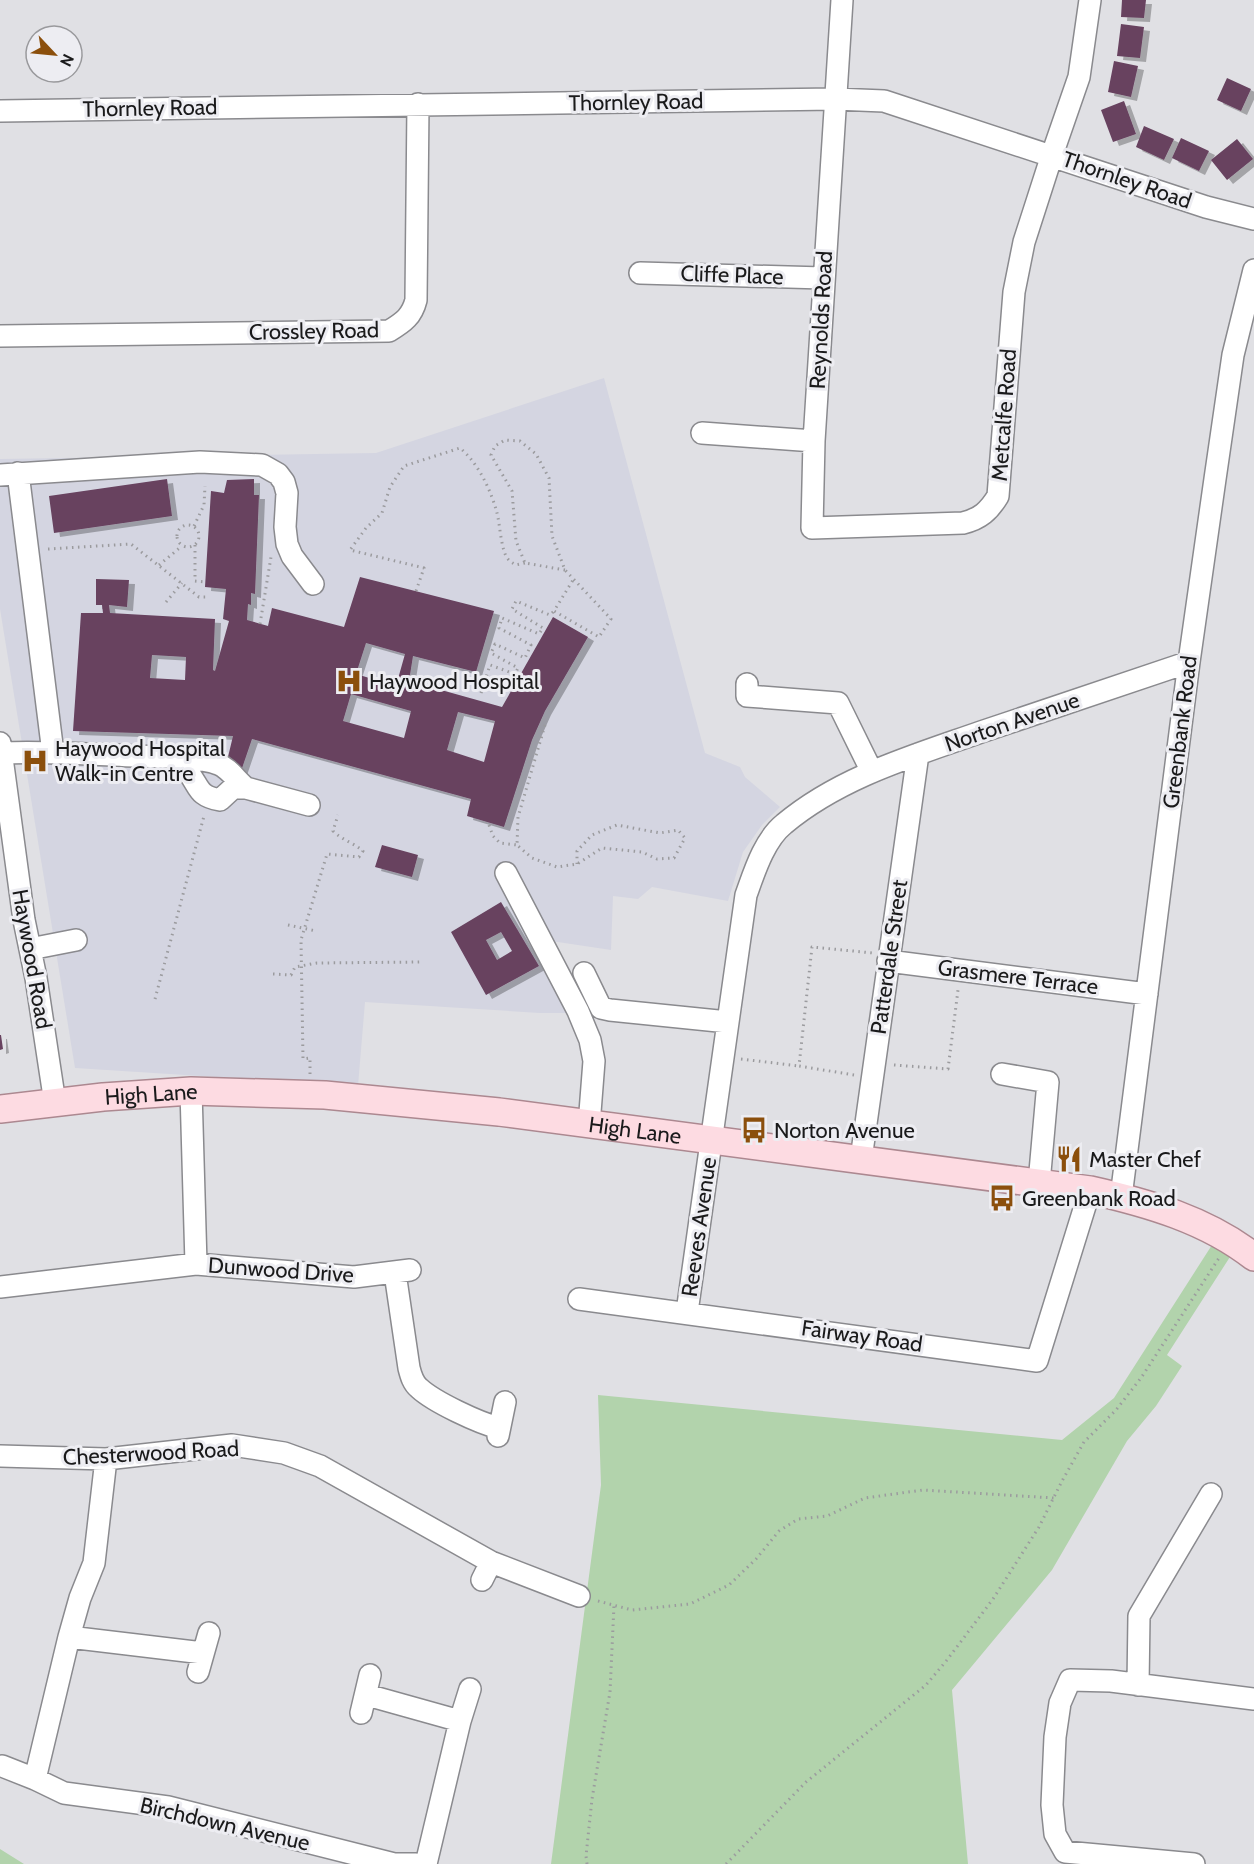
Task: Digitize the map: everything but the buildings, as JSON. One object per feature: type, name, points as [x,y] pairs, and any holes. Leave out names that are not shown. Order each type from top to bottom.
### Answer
[{"type":"main road","name":"High Lane","points":[[0,1109],[103,1097],[191,1091],[309,1095],[499,1113],[1090,1190],[1121,1197],[1187,1218],[1254,1257]]},
{"type":"street","name":"Reynolds Road","points":[[825,528],[812,528],[814,441],[842,0]]},
{"type":"street","name":"Metcalfe Road","points":[[825,528],[963,523],[984,515],[998,496],[1014,292],[1024,242],[1079,77],[1090,0]]},
{"type":"street","name":"Thornley Road","points":[[0,111],[835,99],[884,101],[1206,207],[1254,219]]},
{"type":"street","name":"Crossley Road","points":[[0,336],[389,331],[403,323],[413,312],[416,300],[418,104]]},
{"type":"street","name":"Greenbank Road","points":[[1121,1197],[1189,662],[1233,355],[1254,270]]},
{"type":"street","name":"Cliffe Place","points":[[640,273],[823,278]]},
{"type":"street","points":[[702,433],[814,441]]},
{"type":"street","points":[[53,753],[28,551],[9,474],[200,462],[262,465],[278,474],[284,482],[287,493],[285,527],[287,544],[292,556],[313,584]]},
{"type":"street","name":"Norton Avenue","points":[[712,1141],[746,896],[760,856],[782,825],[832,790],[872,772],[918,754],[1189,662]]},
{"type":"street","points":[[747,684],[747,696],[838,703],[872,772]]},
{"type":"street","points":[[0,750],[174,757],[219,764],[246,788]]},
{"type":"street","name":"Haywood Road","points":[[0,750],[24,920],[55,1103]]},
{"type":"street","name":"Patterdale Street","points":[[861,1159],[918,754]]},
{"type":"street","points":[[174,757],[203,795],[220,800],[233,788],[246,788],[309,805]]},
{"type":"street","points":[[506,873],[578,1011],[590,1040],[594,1061],[589,1125]]},
{"type":"street","points":[[30,949],[76,940]]},
{"type":"street","name":"Grasmere Terrace","points":[[889,958],[961,970],[1147,994]]},
{"type":"street","points":[[584,973],[601,1008],[728,1022]]},
{"type":"street","points":[[1002,1074],[1048,1082],[1038,1183]]},
{"type":"street","name":"Dunwood Drive","points":[[191,1091],[196,1264],[354,1277],[402,1272],[408,1368],[412,1379],[427,1394],[499,1432],[506,1402]]},
{"type":"street","name":"Reeves Avenue","points":[[687,1312],[712,1141]]},
{"type":"street","name":"Fairway Road","points":[[579,1299],[1037,1361],[1090,1190]]},
{"type":"street","points":[[0,1287],[196,1264]]},
{"type":"street","name":"Chesterwood Road","points":[[0,1455],[106,1459],[232,1445],[284,1453],[320,1466],[487,1571],[579,1596]]},
{"type":"street","points":[[35,1779],[69,1637],[80,1598],[94,1563],[106,1459]]},
{"type":"street","points":[[1138,1685],[1139,1616],[1210,1494]]},
{"type":"street","points":[[69,1637],[203,1653]]},
{"type":"street","points":[[1194,1864],[1065,1852],[1055,1834],[1052,1805],[1054,1737],[1060,1703],[1070,1680],[1111,1681],[1254,1699]]},
{"type":"street","points":[[426,1864],[460,1721],[470,1689]]},
{"type":"street","points":[[366,1695],[460,1721]]},
{"type":"street","name":"Birchdown Avenue","points":[[2,1766],[64,1793],[168,1807],[394,1864],[416,1864]]},
{"type":"path","points":[[525,563],[516,541],[512,491],[491,455],[495,446],[505,440],[520,441],[536,454],[549,478],[552,536],[565,570],[611,619],[599,637],[554,611]]},
{"type":"path","points":[[416,591],[424,567],[350,550],[366,528],[382,513],[390,487],[404,465],[460,448],[471,457],[491,494],[508,559],[516,565],[525,563],[565,570]]},
{"type":"path","points":[[194,526],[204,505],[206,486]]},
{"type":"path","points":[[260,624],[276,525],[285,527]]},
{"type":"path","points":[[183,526],[194,526],[199,535],[198,542],[189,548],[182,546],[177,540],[178,532],[183,526]]},
{"type":"path","points":[[28,551],[131,544],[199,597],[207,597]]},
{"type":"path","points":[[195,545],[195,581],[205,582]]},
{"type":"path","points":[[159,566],[182,546]]},
{"type":"path","points":[[481,693],[490,665],[515,674],[518,668],[491,653],[495,644],[525,658],[531,645],[499,628],[502,618],[539,634],[543,628],[512,609],[516,601],[550,615],[573,580]]},
{"type":"path","points":[[166,603],[182,583]]},
{"type":"path","points":[[517,845],[518,817],[545,725]]},
{"type":"path","points":[[154,999],[209,797]]},
{"type":"path","points":[[309,1095],[310,1058],[303,1059],[301,940],[327,854],[359,857],[363,851],[333,831],[338,815]]},
{"type":"path","points":[[489,825],[493,836],[500,843],[517,845],[532,858],[557,867],[576,864],[602,849],[642,852],[657,859],[674,858],[685,838],[678,830],[660,833],[617,825],[592,835],[577,851],[576,864]]},
{"type":"path","points":[[288,925],[316,931]]},
{"type":"path","points":[[799,1066],[812,947],[889,958]]},
{"type":"path","points":[[273,974],[291,975],[295,967],[317,963],[422,962]]},
{"type":"path","points":[[723,1057],[799,1066],[873,1070],[948,1070],[961,970]]},
{"type":"path","points":[[726,1864],[806,1782],[926,1685],[993,1599],[1039,1527],[1084,1442],[1116,1410],[1141,1378],[1229,1241]]},
{"type":"path","points":[[579,1596],[632,1610],[690,1604],[729,1585],[756,1559],[779,1531],[798,1520],[827,1516],[865,1498],[923,1491],[1054,1498]]},
{"type":"path","points":[[587,1864],[592,1799],[610,1692],[614,1605]]},
{"type":"shaded area","name":"Haywood Hospital","points":[[604,378],[705,753],[740,767],[745,777],[780,807],[762,825],[743,852],[728,901],[652,887],[638,899],[613,896],[611,950],[551,941],[573,1013],[365,1002],[358,1086],[75,1068],[0,609],[0,459],[376,453]]},
{"type":"green space","points":[[1219,1234],[1237,1246],[1167,1355],[1182,1366],[1156,1406],[1127,1441],[1052,1570],[952,1690],[968,1864],[551,1864],[601,1485],[598,1395],[1062,1440],[1114,1398]]},
{"type":"green space","points":[[0,1849],[24,1864],[0,1864]]},
{"type":"place","name":"Haywood Hospital","points":[[349,681]]},
{"type":"place","name":"Haywood Hospital Walk-in Centre","points":[[35,761]]},
{"type":"place","name":"Norton Avenue","points":[[754,1130]]},
{"type":"place","name":"Master Chef","points":[[1069,1159]]},
{"type":"place","name":"Greenbank Road","points":[[1002,1198]]}]
